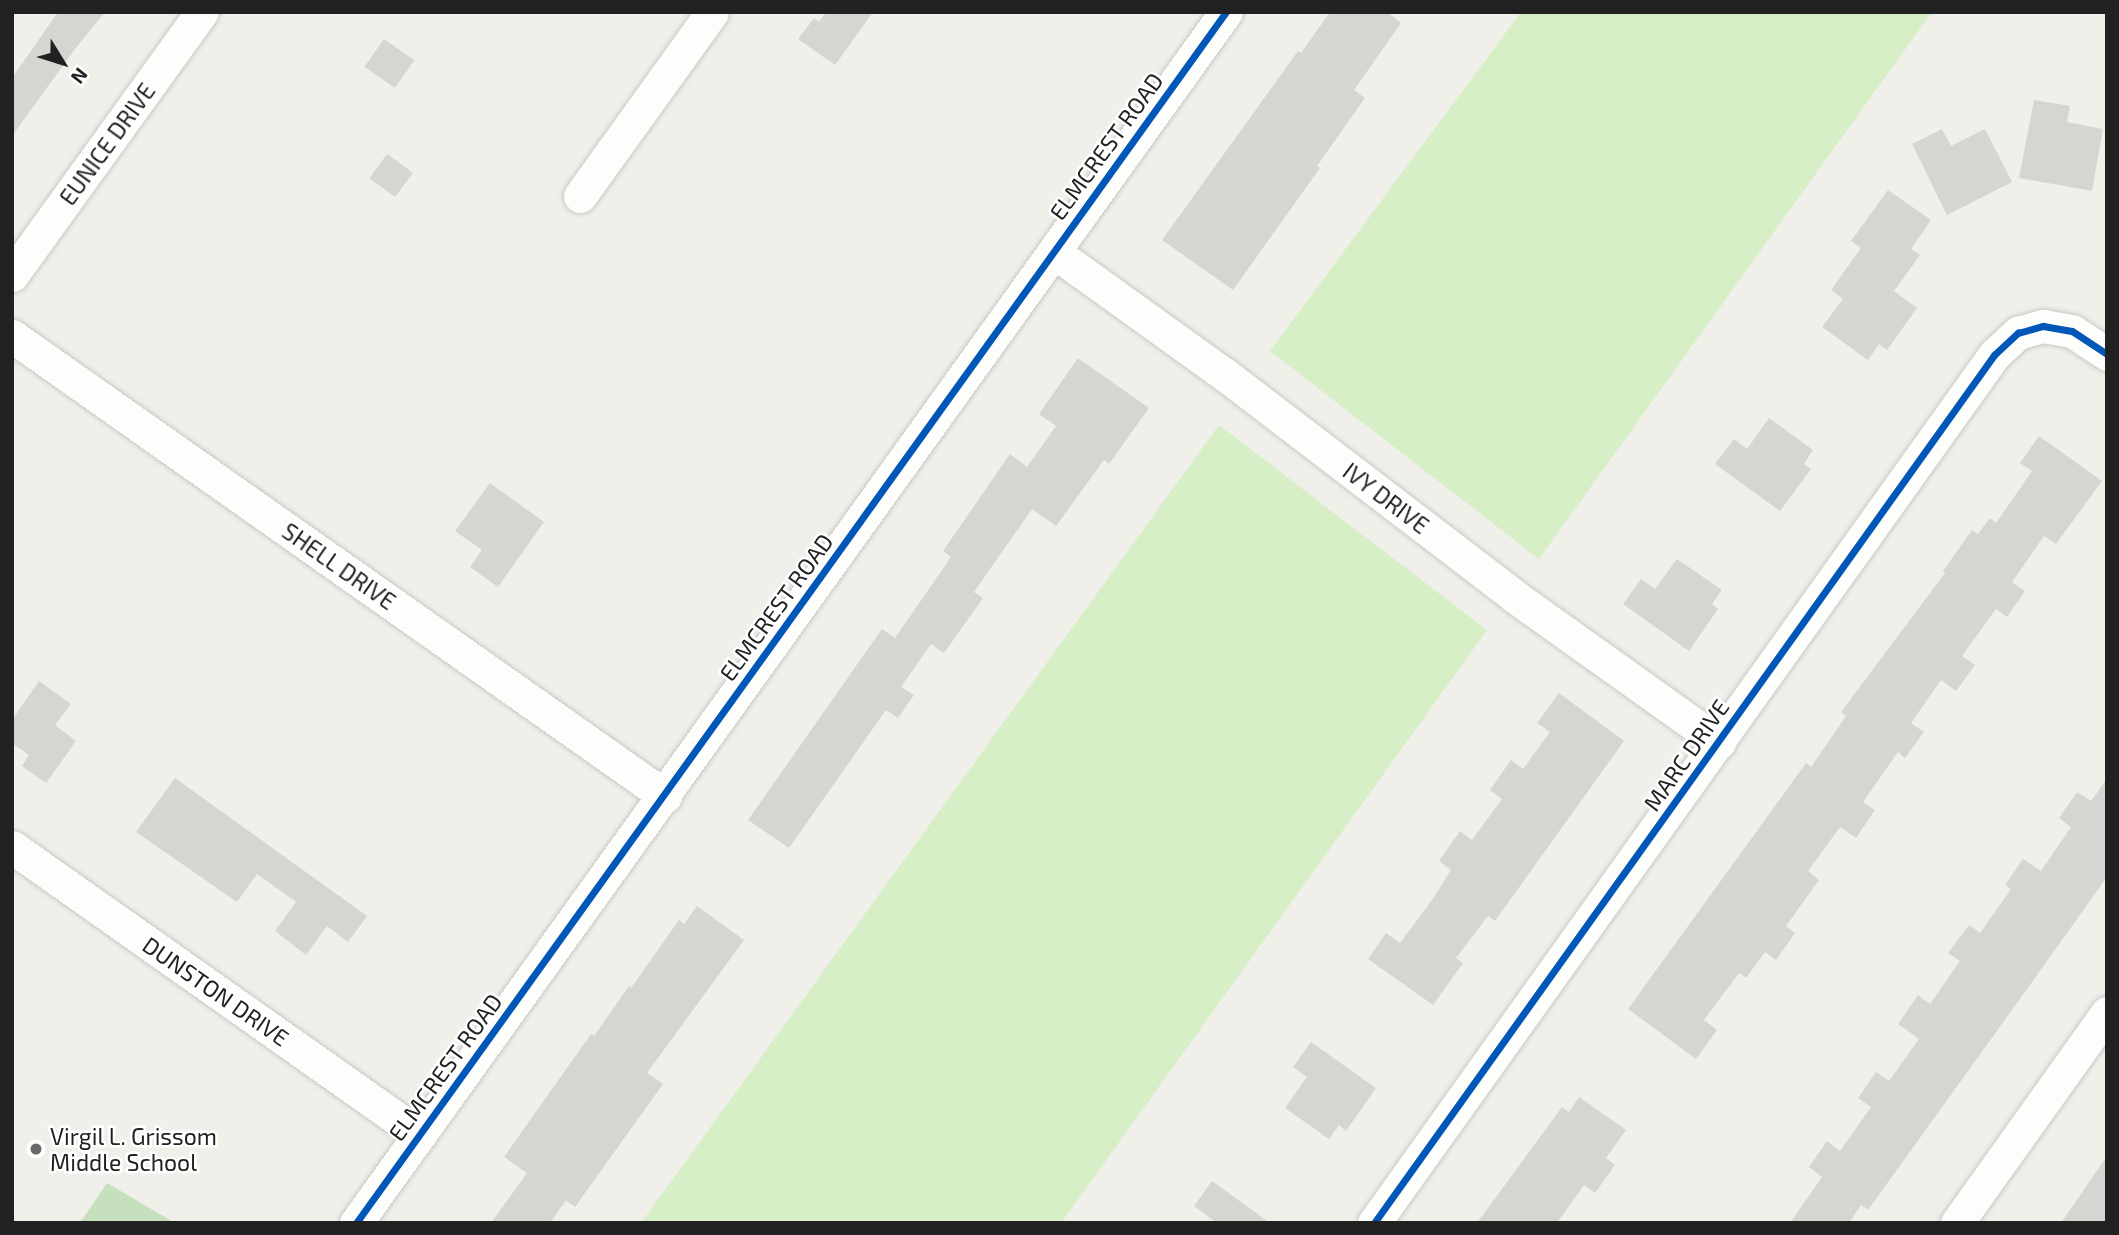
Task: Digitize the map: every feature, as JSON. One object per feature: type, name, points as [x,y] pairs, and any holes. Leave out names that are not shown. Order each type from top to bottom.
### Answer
[{"type":"street","name":"EUNICE DRIVE","points":[[12,275],[202,12]]},
{"type":"street","points":[[580,196],[712,12]]},
{"type":"street","name":"ELMCREST ROAD","points":[[356,1223],[1226,12]]},
{"type":"street","name":"IVY DRIVE","points":[[1054,252],[1224,374],[1514,596],[1720,742]]},
{"type":"street","name":"MARC DRIVE","points":[[1374,1223],[1994,355],[2018,333],[2043,326],[2072,331],[2107,354]]},
{"type":"street","name":"SHELL DRIVE","points":[[12,336],[665,796]]},
{"type":"street","name":"DUNSTON DRIVE","points":[[12,847],[419,1135]]},
{"type":"street","points":[[1957,1223],[2107,1013]]},
{"type":"green space","points":[[1521,12],[1932,12],[1539,559],[1270,351]]},
{"type":"green space","points":[[1219,425],[1487,630],[1061,1223],[641,1223]]},
{"type":"green space","points":[[107,1183],[175,1223],[80,1223]]},
{"type":"building","points":[[58,12],[105,12],[12,136],[12,78]]},
{"type":"building","points":[[826,12],[873,12],[835,65],[798,39],[814,18],[819,22]]},
{"type":"building","points":[[1330,12],[1387,12],[1401,23],[1354,90],[1365,98],[1317,166],[1320,168],[1233,290],[1162,240],[1298,51],[1301,53]]},
{"type":"building","points":[[384,39],[414,60],[395,88],[364,67]]},
{"type":"building","points":[[2034,100],[2070,106],[2067,122],[2103,129],[2092,191],[2019,178]]},
{"type":"building","points":[[1942,129],[1951,146],[1985,129],[2012,182],[1947,215],[1912,144]]},
{"type":"building","points":[[387,154],[413,173],[395,197],[369,178]]},
{"type":"building","points":[[1888,190],[1931,220],[1911,249],[1920,255],[1894,291],[1917,308],[1887,350],[1879,344],[1868,360],[1822,327],[1843,299],[1831,290],[1861,248],[1851,241]]},
{"type":"building","points":[[1078,358],[1149,408],[1109,464],[1104,460],[1056,526],[1032,509],[974,592],[983,598],[944,653],[931,644],[901,687],[914,695],[898,718],[886,710],[789,848],[748,820],[882,629],[895,638],[951,557],[943,551],[1010,454],[1027,467],[1056,426],[1039,414]]},
{"type":"building","points":[[1769,418],[1813,450],[1804,464],[1811,469],[1780,511],[1715,464],[1734,439],[1747,449]]},
{"type":"building","points":[[2039,436],[2102,481],[2056,544],[2044,536],[2012,582],[2025,591],[2007,617],[1996,609],[1962,656],[1975,665],[1956,691],[1941,680],[1911,723],[1924,732],[1905,758],[1898,752],[1863,802],[1875,810],[1856,838],[1840,827],[1808,871],[1819,880],[1786,926],[1795,933],[1776,960],[1765,952],[1746,978],[1739,973],[1704,1020],[1717,1030],[1696,1059],[1628,1009],[1806,763],[1811,767],[1846,716],[1841,712],[1945,573],[1943,571],[1972,530],[1978,534],[1990,518],[1996,523],[2032,471],[2020,463]]},
{"type":"building","points":[[490,483],[544,522],[498,587],[470,567],[482,550],[455,531]]},
{"type":"building","points":[[1677,559],[1722,590],[1712,604],[1718,609],[1689,651],[1623,604],[1641,579],[1655,589]]},
{"type":"building","points":[[39,681],[71,704],[55,725],[76,741],[46,783],[22,766],[29,755],[12,743],[12,720]]},
{"type":"building","points":[[1559,693],[1624,741],[1495,921],[1488,916],[1456,958],[1463,963],[1433,1005],[1368,959],[1386,933],[1400,943],[1432,900],[1451,870],[1439,861],[1460,831],[1472,840],[1502,799],[1490,790],[1511,760],[1523,769],[1550,732],[1537,723]]},
{"type":"building","points":[[175,778],[367,916],[348,942],[327,926],[306,955],[275,931],[296,902],[257,874],[237,902],[136,832]]},
{"type":"building","points":[[2107,779],[2107,877],[1868,1210],[1861,1205],[1849,1223],[1790,1223],[1822,1177],[1809,1167],[1827,1141],[1840,1151],[1871,1107],[1858,1098],[1876,1072],[1889,1081],[1919,1039],[1898,1024],[1918,995],[1930,1004],[1960,961],[1948,953],[1969,925],[1980,933],[2011,889],[2005,885],[2023,859],[2041,871],[2071,827],[2059,818],[2077,792],[2091,801]]},
{"type":"building","points":[[697,906],[744,940],[647,1073],[663,1084],[575,1207],[566,1200],[550,1223],[491,1223],[527,1173],[504,1157],[591,1034],[594,1036],[679,920],[684,924]]},
{"type":"building","points":[[1311,1042],[1376,1088],[1346,1131],[1339,1125],[1329,1139],[1285,1108],[1307,1077],[1293,1067]]},
{"type":"building","points":[[1579,1097],[1626,1130],[1606,1158],[1615,1165],[1595,1193],[1584,1185],[1557,1223],[1477,1223],[1562,1107],[1569,1112]]},
{"type":"building","points":[[2107,1156],[2107,1223],[2061,1223]]},
{"type":"building","points":[[1212,1181],[1270,1223],[1217,1223],[1194,1206]]},
{"type":"cycle path","points":[[356,1223],[1226,12]]},
{"type":"cycle path","points":[[1374,1223],[1994,355],[2018,333],[2043,326],[2072,331],[2107,354]]},
{"type":"place","name":"Virgil L. Grissom Middle School","points":[[36,1149]]}]
